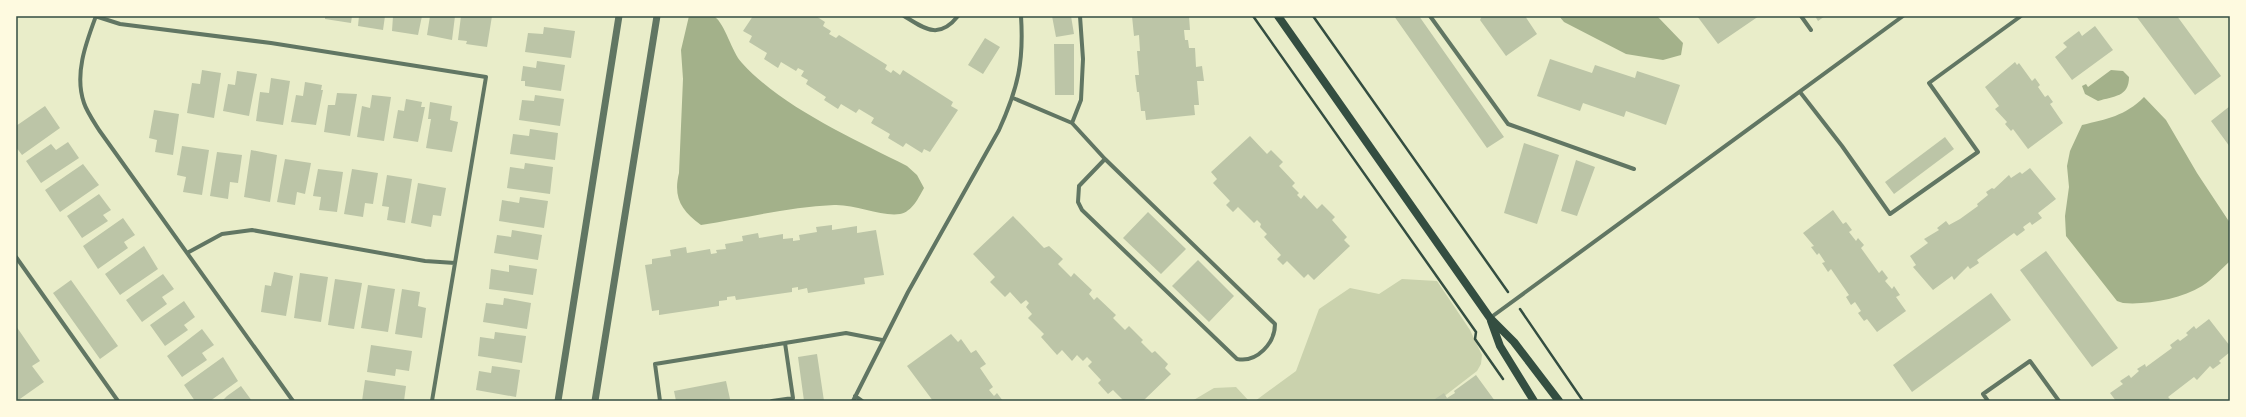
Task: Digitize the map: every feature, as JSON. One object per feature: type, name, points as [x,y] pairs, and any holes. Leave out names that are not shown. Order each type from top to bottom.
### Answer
[{"type":"main road","points":[[1278,16],[1490,318],[1514,342],[1559,401]]},
{"type":"main road","points":[[1490,318],[1500,346],[1534,401]]},
{"type":"street","points":[[293,401],[100,130],[84,105],[80,90],[80,74],[87,40],[95,16],[120,24],[271,43],[486,76],[432,401]]},
{"type":"street","points":[[558,401],[619,16]]},
{"type":"street","points":[[595,401],[657,16]]},
{"type":"street","points":[[904,16],[926,30],[934,31],[952,23],[958,16]]},
{"type":"street","points":[[853,401],[882,340],[999,130],[1013,98],[1019,78],[1023,48],[1021,16]]},
{"type":"street","points":[[1072,123],[1081,100],[1083,59],[1080,16]]},
{"type":"street","points":[[1430,16],[1508,124],[1634,169]]},
{"type":"street","points":[[1801,16],[1811,30]]},
{"type":"street","points":[[1490,318],[1903,16]]},
{"type":"street","points":[[1800,92],[1842,146],[1890,214],[1978,152],[1929,83],[2021,16]]},
{"type":"street","points":[[1013,98],[1072,123],[1105,159],[1275,324],[1273,337],[1257,355],[1244,360],[1237,359],[1082,210],[1078,202],[1079,186],[1105,159]]},
{"type":"street","points":[[187,253],[222,234],[252,230],[424,260],[455,263]]},
{"type":"street","points":[[16,257],[118,401]]},
{"type":"street","points":[[660,401],[655,364],[846,333],[882,340]]},
{"type":"street","points":[[772,401],[793,398],[785,343]]},
{"type":"street","points":[[1988,401],[1983,394],[2030,361],[2060,401]]},
{"type":"street","points":[[855,396],[862,401]]},
{"type":"path","points":[[1253,16],[1476,332],[1475,339],[1505,382]]},
{"type":"path","points":[[1313,16],[1514,300],[1583,401]]},
{"type":"shaded area","points":[[689,16],[714,16],[722,25],[738,58],[742,63],[778,94],[820,121],[907,166],[917,175],[924,188],[912,207],[904,213],[885,214],[851,206],[817,206],[784,210],[701,225],[694,220],[680,203],[677,189],[683,79],[681,50]]},
{"type":"shaded area","points":[[1559,16],[1657,16],[1683,43],[1681,55],[1663,60],[1626,54],[1564,22]]},
{"type":"shaded area","points":[[2111,70],[2123,71],[2129,77],[2126,88],[2120,95],[2098,101],[2085,94],[2082,86],[2086,84],[2088,87]]},
{"type":"shaded area","points":[[2144,97],[2166,120],[2197,173],[2230,223],[2230,261],[2206,284],[2194,291],[2174,298],[2153,302],[2123,303],[2117,301],[2066,236],[2065,216],[2069,187],[2067,166],[2070,151],[2082,125],[2108,119],[2123,113]]},
{"type":"shaded area","points":[[1402,279],[1437,281],[1470,330],[1482,355],[1481,364],[1477,371],[1438,401],[1255,401],[1296,371],[1319,309],[1350,288],[1379,294]]},
{"type":"shaded area","points":[[1236,387],[1249,401],[1192,401],[1214,388]]},
{"type":"building","points":[[325,16],[352,16],[351,23],[325,19]]},
{"type":"building","points":[[359,16],[385,16],[383,30],[358,26]]},
{"type":"building","points":[[393,16],[422,16],[418,35],[392,31]]},
{"type":"building","points":[[430,16],[455,16],[452,40],[427,35]]},
{"type":"building","points":[[461,16],[492,16],[487,47],[466,44],[467,41],[458,40]]},
{"type":"building","points":[[753,16],[816,16],[825,22],[823,26],[831,31],[829,34],[836,38],[839,35],[887,65],[885,69],[891,73],[893,70],[900,75],[903,70],[953,102],[951,106],[958,110],[930,152],[924,149],[922,153],[906,143],[903,147],[888,138],[890,134],[871,123],[874,118],[859,109],[856,113],[841,104],[838,109],[824,100],[826,97],[806,84],[808,80],[801,76],[804,71],[798,68],[796,71],[781,62],[778,68],[764,59],[767,53],[749,42],[752,36],[743,31]]},
{"type":"building","points":[[1052,16],[1071,16],[1074,34],[1056,37]]},
{"type":"building","points":[[1132,16],[1189,16],[1190,30],[1184,30],[1185,40],[1188,40],[1189,48],[1195,48],[1196,67],[1202,66],[1204,81],[1197,81],[1199,105],[1194,105],[1195,115],[1146,120],[1145,111],[1141,111],[1139,92],[1137,92],[1135,75],[1139,75],[1137,51],[1140,51],[1139,35],[1134,36]]},
{"type":"building","points":[[1394,16],[1419,16],[1504,137],[1487,148]]},
{"type":"building","points":[[1482,16],[1525,16],[1537,34],[1506,56],[1480,20]]},
{"type":"building","points":[[1697,16],[1759,16],[1718,44]]},
{"type":"building","points":[[1815,16],[1825,16],[1818,21]]},
{"type":"building","points":[[2136,16],[2177,16],[2221,76],[2195,95]]},
{"type":"building","points":[[2095,26],[2113,50],[2072,80],[2055,57],[2067,47],[2063,43],[2079,31],[2082,36]]},
{"type":"building","points":[[544,27],[575,31],[571,58],[525,52],[528,33],[543,34]]},
{"type":"building","points":[[985,38],[1000,47],[983,74],[968,65]]},
{"type":"building","points":[[1054,44],[1074,44],[1074,95],[1055,95]]},
{"type":"building","points":[[1550,59],[1592,73],[1595,65],[1635,78],[1637,71],[1680,85],[1666,125],[1626,111],[1624,117],[1583,103],[1580,111],[1537,96]]},
{"type":"building","points":[[537,61],[565,65],[561,91],[525,86],[525,81],[521,81],[523,66],[536,68]]},
{"type":"building","points":[[2015,62],[2017,65],[2019,63],[2032,81],[2035,78],[2040,85],[2038,87],[2045,97],[2048,95],[2053,102],[2050,104],[2063,123],[2028,149],[2013,129],[2011,131],[2005,124],[2007,122],[1995,109],[1999,106],[1985,87]]},
{"type":"building","points":[[202,70],[221,73],[214,118],[187,113],[192,83],[200,84]]},
{"type":"building","points":[[237,71],[257,74],[249,116],[223,111],[228,84],[235,85]]},
{"type":"building","points":[[271,78],[290,81],[283,125],[256,121],[260,92],[269,93]]},
{"type":"building","points":[[305,82],[322,85],[321,90],[323,90],[316,125],[291,122],[296,95],[303,96]]},
{"type":"building","points":[[337,93],[357,94],[350,136],[324,132],[328,105],[335,105]]},
{"type":"building","points":[[372,95],[391,97],[384,141],[357,137],[362,106],[370,108]]},
{"type":"building","points":[[535,95],[564,99],[560,126],[519,120],[522,100],[534,101]]},
{"type":"building","points":[[406,99],[422,102],[421,107],[425,107],[418,142],[393,138],[398,110],[404,111]]},
{"type":"building","points":[[430,102],[452,106],[450,120],[458,122],[452,152],[426,148],[431,119],[428,119]]},
{"type":"building","points":[[45,106],[60,128],[22,155],[16,147],[16,126]]},
{"type":"building","points":[[2230,106],[2230,147],[2211,121]]},
{"type":"building","points":[[154,110],[179,114],[173,155],[155,152],[157,140],[149,138]]},
{"type":"building","points":[[530,129],[558,133],[555,160],[510,154],[513,134],[529,136]]},
{"type":"building","points":[[1250,136],[1267,154],[1271,150],[1283,162],[1279,166],[1295,183],[1292,186],[1299,193],[1297,195],[1301,199],[1304,195],[1317,209],[1322,204],[1335,217],[1332,220],[1347,237],[1344,240],[1350,246],[1314,280],[1308,274],[1304,278],[1287,261],[1283,265],[1277,259],[1281,255],[1264,237],[1267,234],[1260,227],[1261,224],[1257,220],[1254,223],[1238,207],[1233,212],[1226,205],[1230,201],[1213,183],[1217,179],[1211,172]]},
{"type":"building","points":[[1945,137],[1954,149],[1894,194],[1885,182]]},
{"type":"building","points":[[68,142],[79,158],[41,183],[26,161],[51,144],[56,150]]},
{"type":"building","points":[[1524,143],[1559,155],[1537,224],[1504,213]]},
{"type":"building","points":[[182,146],[209,150],[202,195],[183,192],[186,177],[177,175]]},
{"type":"building","points":[[251,150],[277,155],[270,202],[244,197]]},
{"type":"building","points":[[217,152],[242,155],[238,183],[230,182],[228,199],[210,196]]},
{"type":"building","points":[[285,159],[311,163],[305,194],[297,192],[295,205],[277,202]]},
{"type":"building","points":[[1576,160],[1595,167],[1577,216],[1561,211]]},
{"type":"building","points":[[525,163],[553,167],[550,194],[507,188],[510,167],[524,169]]},
{"type":"building","points":[[83,164],[99,185],[60,212],[45,190]]},
{"type":"building","points":[[2030,168],[2056,199],[2038,213],[2042,218],[2032,225],[2030,222],[2023,227],[2025,230],[2017,236],[2014,233],[1977,260],[1979,263],[1970,269],[1968,266],[1954,280],[1952,276],[1933,290],[1913,267],[1916,265],[1910,256],[1928,243],[1924,239],[1939,230],[1937,228],[1946,221],[1949,225],[1960,219],[1978,206],[1977,204],[1988,195],[1986,192],[1992,188],[1994,189],[2009,175],[2011,178],[2020,172],[2022,174]]},
{"type":"building","points":[[318,169],[343,172],[337,212],[319,210],[321,197],[313,196]]},
{"type":"building","points":[[352,169],[378,173],[373,204],[365,203],[363,217],[344,214]]},
{"type":"building","points":[[387,175],[412,179],[405,223],[387,220],[389,207],[382,206]]},
{"type":"building","points":[[418,183],[446,188],[441,216],[433,215],[431,227],[411,223]]},
{"type":"building","points":[[99,194],[111,210],[103,215],[108,221],[82,238],[67,216]]},
{"type":"building","points":[[520,197],[548,201],[544,228],[499,221],[502,200],[519,203]]},
{"type":"building","points":[[1833,210],[1843,224],[1846,222],[1852,230],[1849,232],[1856,241],[1858,238],[1864,245],[1861,248],[1879,273],[1882,270],[1888,278],[1885,281],[1892,289],[1894,286],[1900,295],[1896,297],[1906,311],[1877,332],[1867,319],[1864,321],[1858,313],[1861,311],[1855,302],[1851,305],[1846,297],[1849,295],[1831,269],[1828,272],[1822,263],[1825,262],[1819,253],[1817,255],[1811,247],[1814,246],[1803,233]]},
{"type":"building","points":[[1148,212],[1186,249],[1161,274],[1123,238]]},
{"type":"building","points":[[1013,216],[1044,248],[1049,246],[1063,259],[1058,264],[1071,277],[1074,273],[1092,290],[1089,294],[1094,300],[1097,297],[1116,315],[1113,318],[1125,330],[1129,326],[1143,340],[1141,342],[1152,353],[1155,351],[1168,364],[1165,368],[1171,374],[1143,401],[1124,401],[1113,390],[1108,394],[1098,383],[1101,380],[1088,366],[1092,362],[1087,357],[1083,361],[1077,355],[1072,361],[1062,350],[1057,355],[1041,337],[1044,334],[1028,318],[1032,314],[1026,307],[1029,303],[1026,300],[1021,304],[1010,292],[1005,297],[990,282],[995,277],[973,254]]},
{"type":"building","points":[[123,218],[135,235],[124,242],[128,248],[98,269],[83,246]]},
{"type":"building","points":[[832,225],[832,230],[857,226],[857,233],[876,230],[884,275],[864,278],[865,284],[808,293],[807,288],[798,290],[798,287],[792,288],[792,292],[736,300],[735,296],[727,297],[727,300],[719,301],[719,306],[659,315],[659,310],[652,311],[645,265],[652,264],[652,259],[671,256],[670,250],[686,247],[687,253],[710,249],[711,254],[717,253],[716,250],[726,249],[725,244],[743,241],[742,236],[758,233],[759,238],[783,234],[783,239],[793,238],[793,241],[800,240],[799,235],[817,232],[816,227]]},
{"type":"building","points":[[512,230],[542,235],[538,260],[494,253],[497,235],[511,237]]},
{"type":"building","points":[[144,246],[158,269],[120,295],[105,274]]},
{"type":"building","points":[[2046,251],[2118,348],[2092,367],[2020,270]]},
{"type":"building","points":[[1198,260],[1234,296],[1209,322],[1172,286]]},
{"type":"building","points":[[509,265],[537,269],[533,295],[489,289],[491,269],[509,272]]},
{"type":"building","points":[[274,272],[293,276],[286,316],[261,312],[265,285],[271,286]]},
{"type":"building","points":[[300,273],[328,277],[321,322],[294,318]]},
{"type":"building","points":[[163,274],[174,289],[162,297],[167,304],[142,322],[126,300]]},
{"type":"building","points":[[335,279],[362,283],[354,329],[328,325]]},
{"type":"building","points":[[71,280],[118,346],[100,359],[53,293]]},
{"type":"building","points":[[368,285],[395,289],[388,332],[361,328]]},
{"type":"building","points":[[402,289],[420,292],[418,306],[426,308],[422,338],[395,334]]},
{"type":"building","points":[[1991,293],[2011,320],[1912,392],[1893,365]]},
{"type":"building","points":[[504,298],[531,303],[527,329],[483,322],[486,303],[503,305]]},
{"type":"building","points":[[184,301],[195,317],[184,325],[188,330],[165,346],[150,325]]},
{"type":"building","points":[[2209,319],[2230,346],[2230,352],[2219,361],[2221,363],[2213,369],[2210,366],[2197,380],[2194,377],[2168,397],[2170,399],[2167,401],[2116,401],[2110,393],[2123,384],[2120,381],[2129,375],[2131,378],[2139,371],[2137,369],[2145,364],[2146,367],[2172,348],[2170,345],[2178,339],[2180,341],[2188,335],[2186,333],[2194,326],[2196,329]]},
{"type":"building","points":[[16,326],[40,361],[32,366],[44,382],[17,401]]},
{"type":"building","points":[[202,329],[214,345],[202,353],[207,360],[182,377],[167,356]]},
{"type":"building","points":[[495,332],[526,336],[522,363],[478,356],[480,337],[494,339]]},
{"type":"building","points":[[951,334],[958,342],[961,339],[971,353],[976,350],[986,364],[980,368],[993,387],[989,390],[994,396],[997,393],[1003,401],[933,401],[907,366]]},
{"type":"building","points":[[371,345],[412,351],[409,371],[396,369],[395,376],[367,372]]},
{"type":"building","points":[[817,354],[824,401],[804,401],[798,357]]},
{"type":"building","points":[[223,357],[238,381],[210,401],[195,401],[184,385]]},
{"type":"building","points":[[492,366],[520,370],[516,397],[476,390],[479,371],[491,373]]},
{"type":"building","points":[[1476,375],[1495,401],[1432,401],[1444,393],[1447,398]]},
{"type":"building","points":[[365,380],[406,386],[404,401],[362,401]]},
{"type":"building","points":[[726,381],[730,399],[676,401],[674,391]]},
{"type":"building","points":[[241,386],[252,401],[222,401],[227,396]]}]
